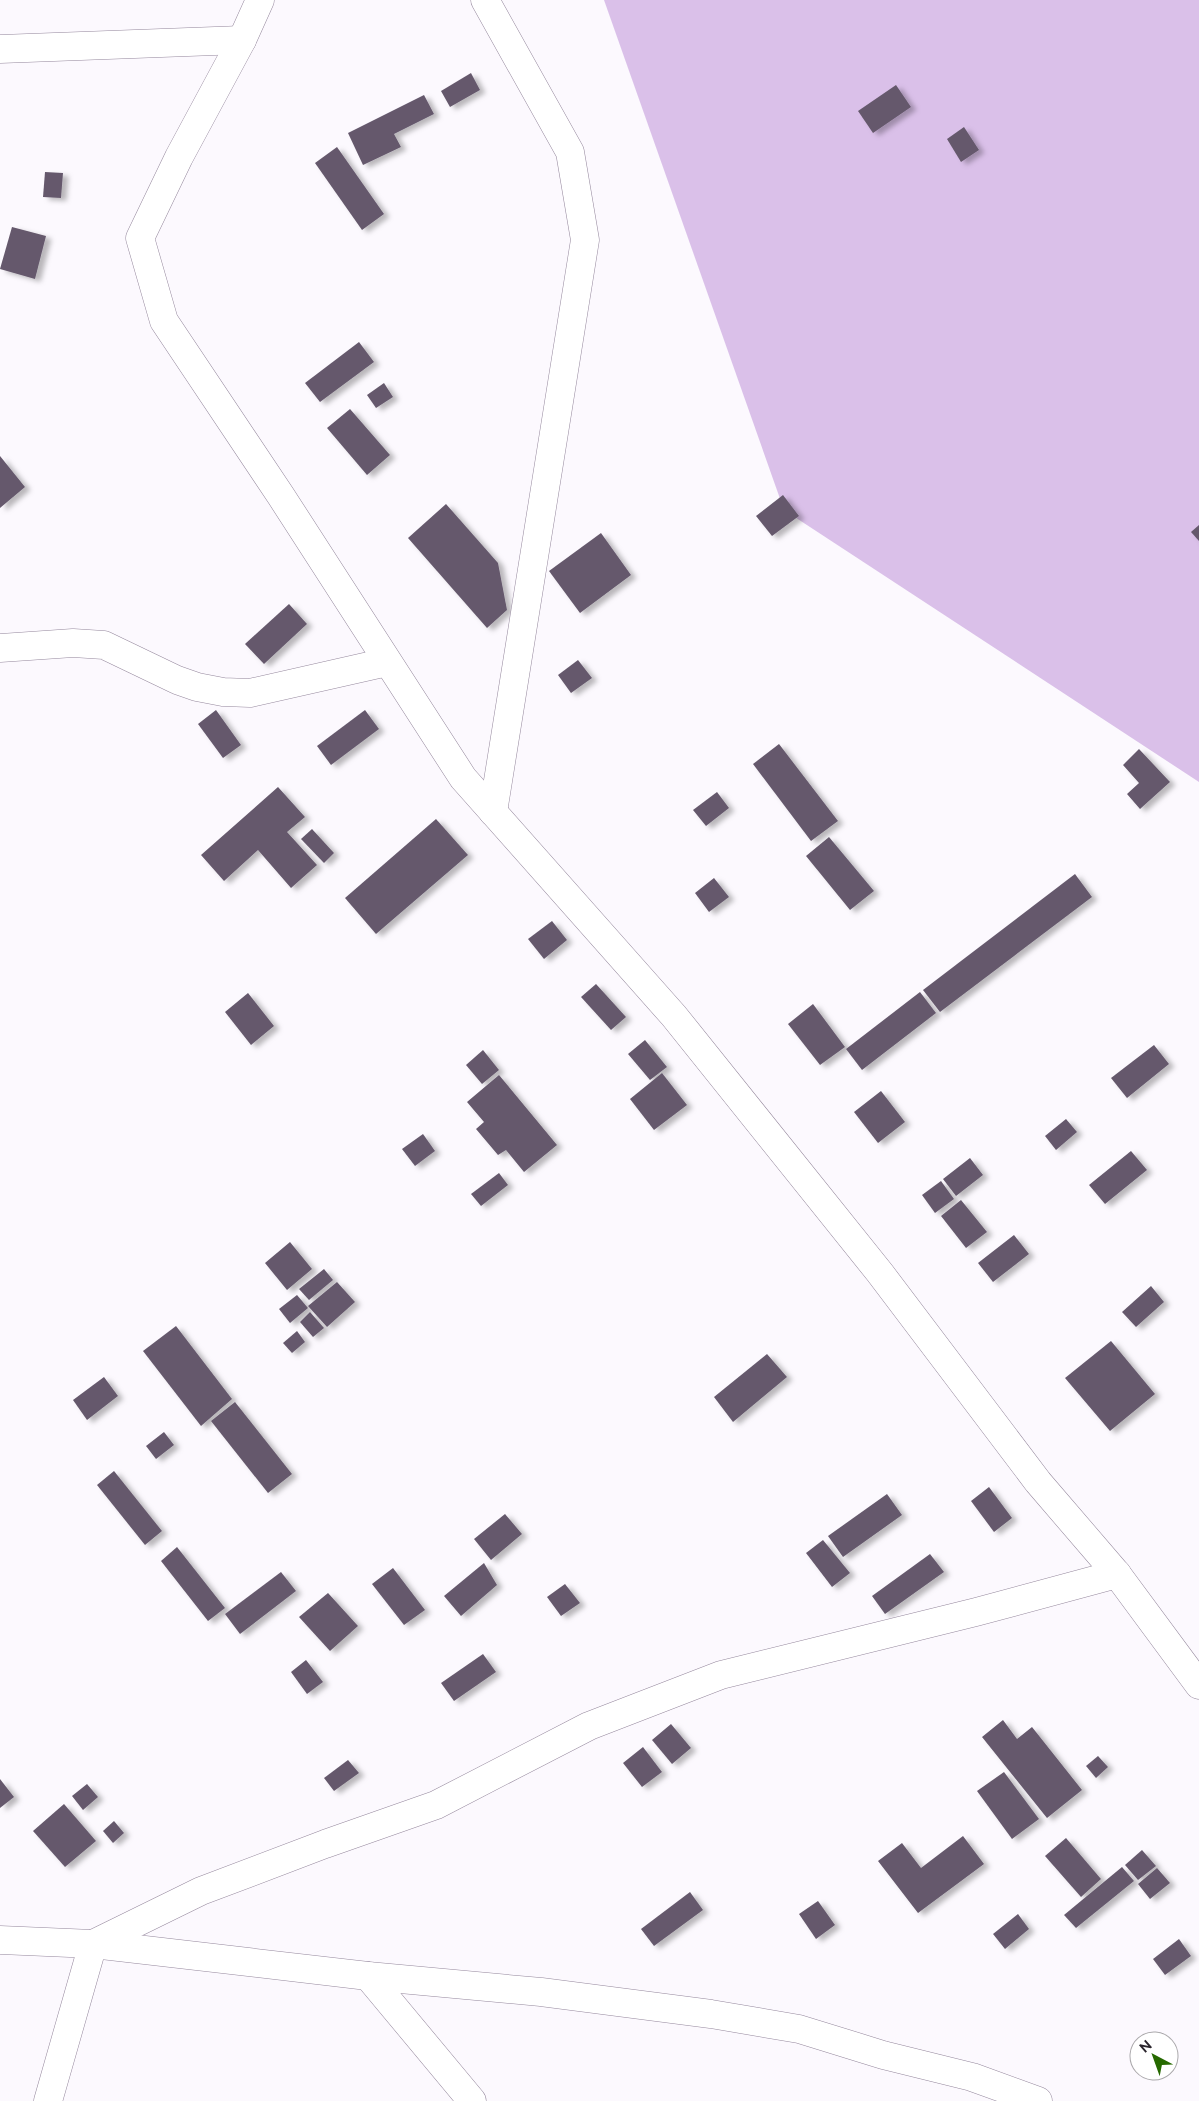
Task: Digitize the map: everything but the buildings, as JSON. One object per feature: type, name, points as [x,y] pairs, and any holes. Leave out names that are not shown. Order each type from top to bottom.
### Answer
[{"type":"street","points":[[260,0],[242,40],[178,156],[140,238],[164,321],[462,778],[674,1016],[880,1273],[1038,1482],[1117,1574],[1199,1685]]},
{"type":"street","points":[[486,0],[570,152],[585,240],[493,812]]},
{"type":"street","points":[[0,49],[242,40]]},
{"type":"street","points":[[0,648],[73,642],[104,645],[177,680],[197,687],[223,692],[250,693],[388,662]]},
{"type":"street","points":[[48,2101],[93,1944],[201,1891],[325,1844],[436,1805],[589,1726],[721,1675],[976,1612],[1117,1574]]},
{"type":"street","points":[[0,1940],[93,1944],[368,1976],[541,1992],[711,2014],[799,2029],[883,2055],[972,2077],[1038,2101]]},
{"type":"street","points":[[368,1976],[472,2101]]},
{"type":"shaded area","points":[[604,0],[1199,0],[1199,782],[784,510]]}]
